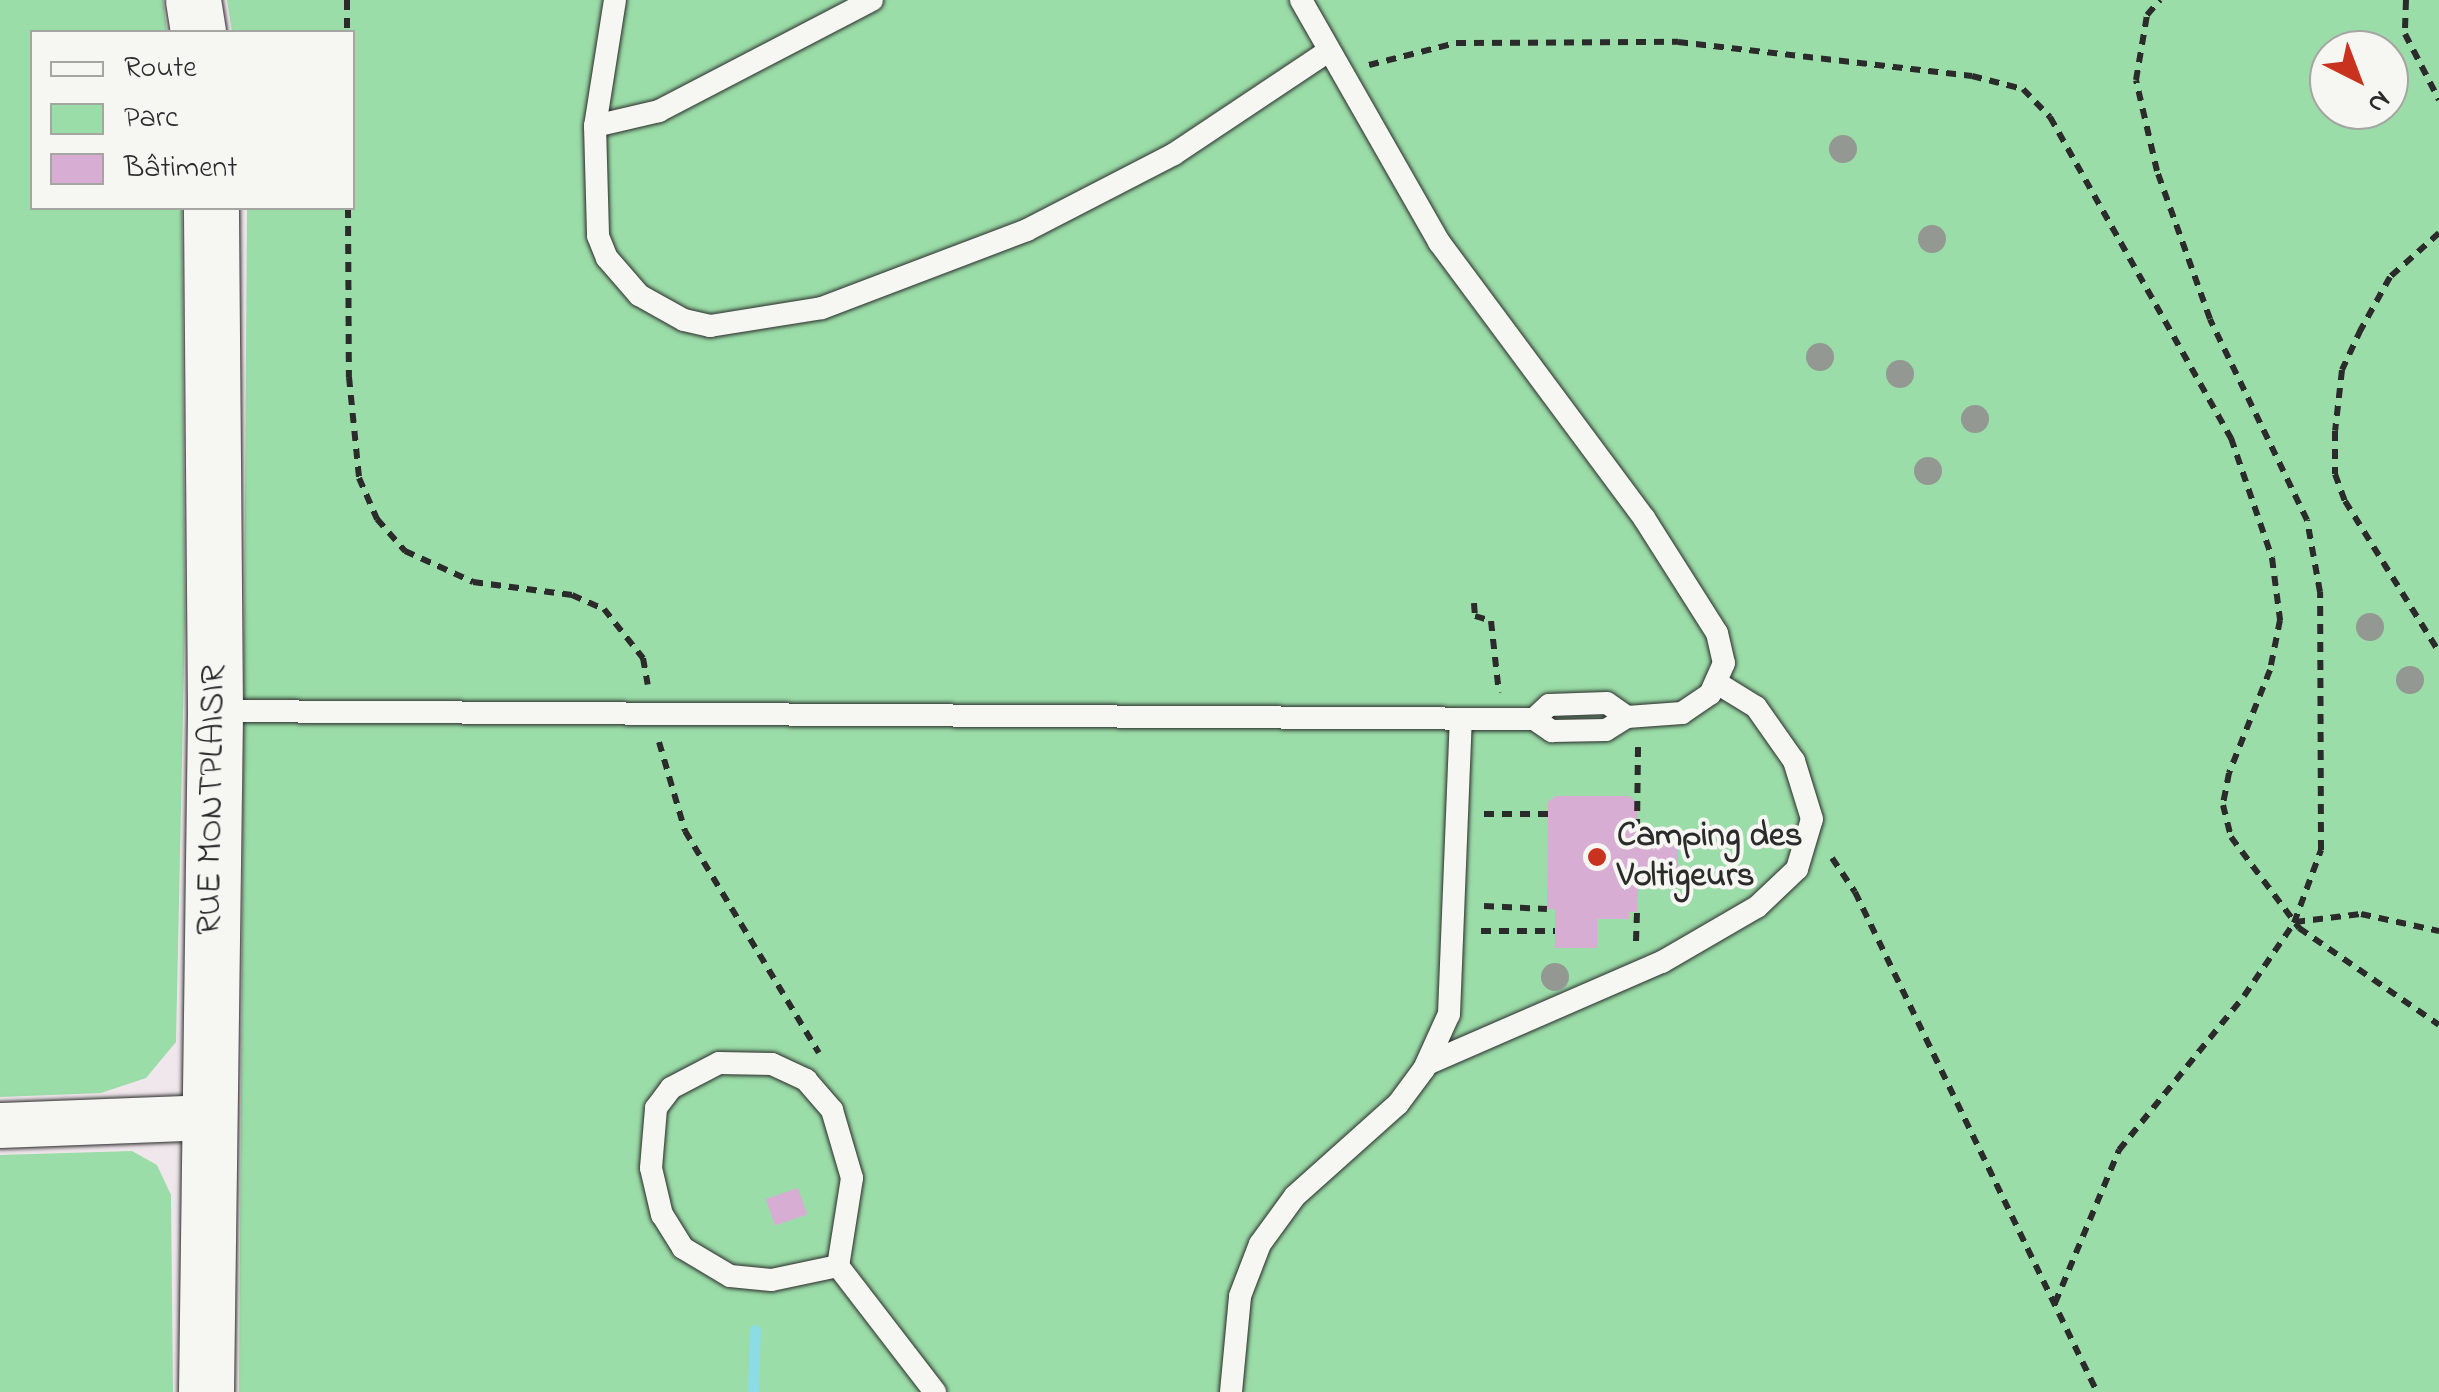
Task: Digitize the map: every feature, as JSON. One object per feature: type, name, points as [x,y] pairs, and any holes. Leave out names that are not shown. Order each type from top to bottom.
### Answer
[{"type":"street","points":[[194,0],[198,30]]},
{"type":"street","name":"RUE MONTPLAISIR","points":[[206,1392],[216,711],[211,210]]},
{"type":"street","points":[[0,1126],[208,1117]]},
{"type":"lane","points":[[615,0],[595,126],[593,202],[607,258],[656,307],[684,320],[738,326],[888,286],[1027,230],[1174,154],[1327,52]]},
{"type":"lane","points":[[595,126],[658,111],[872,0]]},
{"type":"lane","points":[[216,711],[1534,718],[1552,730],[1606,730],[1628,717],[1682,713],[1716,683],[1724,650],[1704,608],[1460,272],[1339,75],[1301,0]]},
{"type":"lane","points":[[1426,1064],[1560,1010],[1757,907],[1798,869],[1811,836],[1794,761],[1756,707],[1716,683]]},
{"type":"lane","points":[[1232,1392],[1240,1296],[1260,1244],[1294,1196],[1398,1104],[1426,1064],[1449,1014],[1456,981],[1461,719]]},
{"type":"lane","points":[[838,1266],[771,1280],[709,1269],[683,1248],[662,1215],[651,1168],[656,1108],[671,1088],[719,1063],[772,1064],[806,1080],[832,1110],[846,1141],[852,1178],[838,1266],[935,1392]]},
{"type":"path","points":[[347,0],[347,30]]},
{"type":"path","points":[[2055,1303],[2119,1150],[2244,996],[2294,922],[2321,850],[2320,592],[2292,479],[2210,319],[2158,171],[2136,80],[2147,15],[2160,0]]},
{"type":"path","points":[[2406,0],[2405,34],[2439,100]]},
{"type":"path","points":[[1339,75],[1456,44],[1678,42],[1972,76],[2023,90],[2050,117],[2231,438],[2272,558],[2276,637],[2223,805],[2231,837],[2294,922],[2439,1025]]},
{"type":"path","points":[[348,210],[349,377],[360,478],[377,519],[405,551],[474,582],[572,594],[604,609],[643,658],[653,714],[685,830],[812,1034],[832,1110]]},
{"type":"path","points":[[2439,233],[2390,276],[2361,329],[2342,370],[2334,431],[2336,474],[2345,501],[2439,652]]},
{"type":"path","points":[[1474,603],[1474,616],[1491,621],[1500,662],[1497,719]]},
{"type":"path","points":[[1636,829],[1638,746]]},
{"type":"path","points":[[1515,814],[1548,814]]},
{"type":"path","points":[[1811,836],[1855,892],[2096,1392]]},
{"type":"path","points":[[1514,908],[1547,909]]},
{"type":"path","points":[[2294,922],[2361,914],[2439,930]]},
{"type":"path","points":[[1515,932],[1555,931]]},
{"type":"green space","points":[[0,0],[163,0],[167,30],[30,30],[30,210],[182,210],[185,617],[176,1042],[146,1078],[101,1093],[0,1097]]},
{"type":"green space","points":[[227,0],[2439,0],[2439,1392],[239,1392],[247,210],[355,210],[355,30],[232,30]]},
{"type":"green space","points":[[132,1151],[157,1165],[171,1195],[173,1392],[0,1392],[0,1155]]},
{"type":"building","points":[[1556,796],[1629,796],[1637,802],[1637,829],[1672,829],[1672,839],[1678,839],[1678,881],[1672,888],[1638,888],[1637,912],[1629,912],[1629,919],[1597,919],[1597,948],[1555,948],[1555,909],[1547,909],[1548,802]]},
{"type":"building","points":[[798,1188],[807,1214],[775,1226],[766,1199]]},
{"type":"waterway","points":[[753,1392],[755,1330]]},
{"type":"place","name":"Camping des Voltigeurs","points":[[1597,857]]}]
